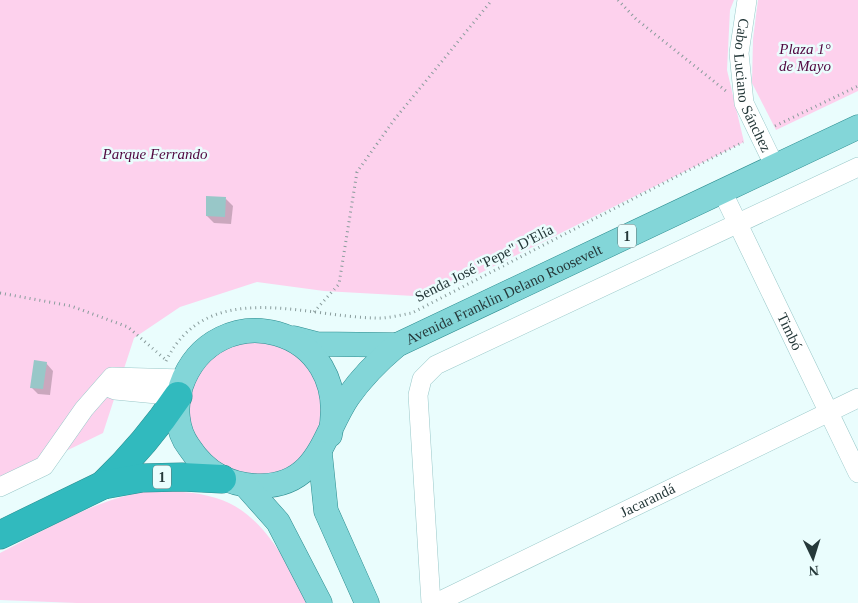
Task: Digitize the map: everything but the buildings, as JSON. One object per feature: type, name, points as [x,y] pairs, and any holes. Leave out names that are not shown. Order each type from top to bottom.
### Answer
[{"type":"highway","name":"1","points":[[103,485],[131,458],[156,428],[172,378]]},
{"type":"highway","name":"1","points":[[0,535],[103,485],[142,478],[182,476],[234,483]]},
{"type":"main road","name":"Avenida Franklin Delano Roosevelt","points":[[397,345],[858,127]]},
{"type":"main road","name":"1","points":[[172,378],[186,371],[203,350],[225,336],[250,330],[277,333],[317,344],[397,345]]},
{"type":"main road","name":"1","points":[[277,333],[297,342],[313,356],[326,373],[332,393],[334,414],[325,444]]},
{"type":"main road","name":"1","points":[[234,483],[267,486],[288,480],[306,468],[325,444],[352,392],[371,367],[397,345]]},
{"type":"main road","points":[[172,378],[178,419],[184,441],[200,463],[234,483],[278,522],[320,603]]},
{"type":"main road","points":[[325,444],[326,511],[367,603]]},
{"type":"street","name":"Cabo Luciano Sánchez","points":[[747,0],[740,53],[744,103],[774,167]]},
{"type":"street","points":[[431,603],[418,395],[422,379],[436,365],[858,167]]},
{"type":"street","name":"Timbó","points":[[722,191],[858,473]]},
{"type":"street","points":[[0,487],[44,466],[58,443],[112,377],[172,378]]},
{"type":"street","points":[[104,386],[115,390],[172,378]]},
{"type":"street","name":"Jacarandá","points":[[436,603],[858,398]]},
{"type":"path","points":[[314,312],[340,284],[357,172],[394,120],[492,0]]},
{"type":"path","points":[[618,0],[636,19],[690,63],[744,103]]},
{"type":"path","name":"Senda José \"Pepe\" D'Elía","points":[[172,378],[180,337],[202,322],[231,309],[270,307],[376,318],[412,313],[758,135],[858,86]]},
{"type":"path","points":[[0,293],[71,306],[128,327],[172,378]]},
{"type":"green space","name":"Parque Ferrando","points":[[0,0],[734,0],[730,10],[727,70],[744,142],[432,297],[324,291],[257,282],[180,307],[134,338],[103,433],[0,483]]},
{"type":"green space","name":"Plaza 1° de Mayo","points":[[758,0],[858,0],[858,91],[776,130],[752,83],[753,39]]},
{"type":"green space","points":[[256,342],[282,347],[304,361],[318,383],[323,409],[318,435],[304,457],[282,471],[256,476],[230,471],[208,457],[194,435],[189,409],[194,383],[208,361],[230,347]]},
{"type":"green space","points":[[155,490],[186,492],[216,498],[232,504],[246,514],[259,526],[282,555],[306,603],[77,603],[0,600],[0,553],[94,506],[114,499]]}]
